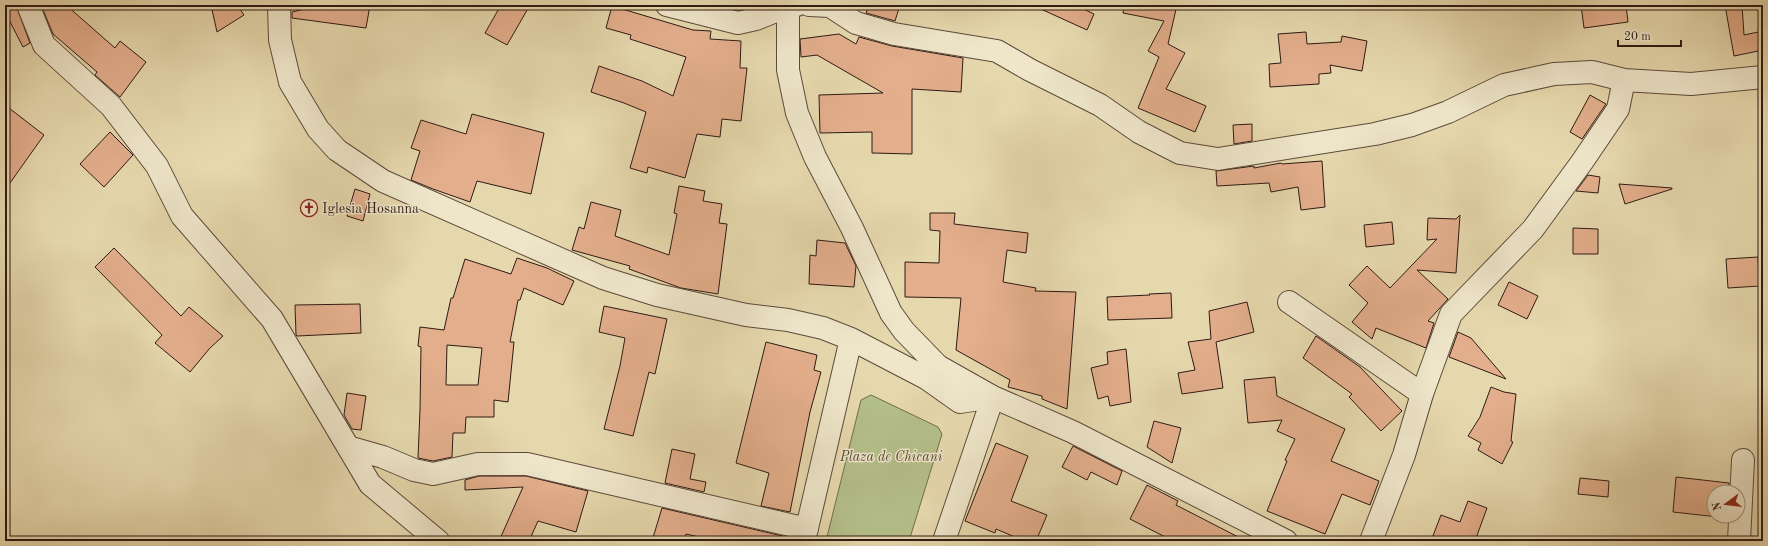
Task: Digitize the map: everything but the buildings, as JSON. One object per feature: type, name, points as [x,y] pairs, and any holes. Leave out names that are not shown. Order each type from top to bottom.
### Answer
[{"type":"street","points":[[28,5],[44,44],[111,106],[157,166],[182,216],[272,319],[370,484],[438,541]]},
{"type":"street","points":[[279,5],[280,40],[290,82],[318,129],[336,150],[383,181],[603,278],[656,295],[746,315],[788,320],[823,328],[851,339],[926,378],[960,402],[993,397]]},
{"type":"street","points":[[667,5],[738,23],[756,19],[792,6],[788,70],[797,113],[815,157],[852,228],[891,313],[904,331],[938,366],[993,397],[1073,432],[1286,541]]},
{"type":"street","points":[[809,5],[830,6],[856,23],[894,34],[997,51],[1030,70],[1100,105],[1139,132],[1180,153],[1218,159],[1375,134],[1412,125],[1448,112],[1504,85],[1554,74],[1592,72],[1624,80],[1691,84],[1763,77]]},
{"type":"street","points":[[1370,541],[1404,455],[1422,394],[1451,314],[1533,229],[1582,162],[1618,109],[1624,80]]},
{"type":"street","points":[[1290,302],[1422,394]]},
{"type":"street","points":[[348,447],[383,457],[414,470],[433,474],[478,464],[527,464],[805,535],[851,339]]},
{"type":"street","points":[[944,541],[993,397]]},
{"type":"street","points":[[1739,541],[1743,460]]},
{"type":"green space","name":"Plaza de Chicani","points":[[871,395],[938,427],[942,434],[909,541],[826,541],[861,400]]},
{"type":"place","name":"Iglesia Hosanna","points":[[309,208]]}]
